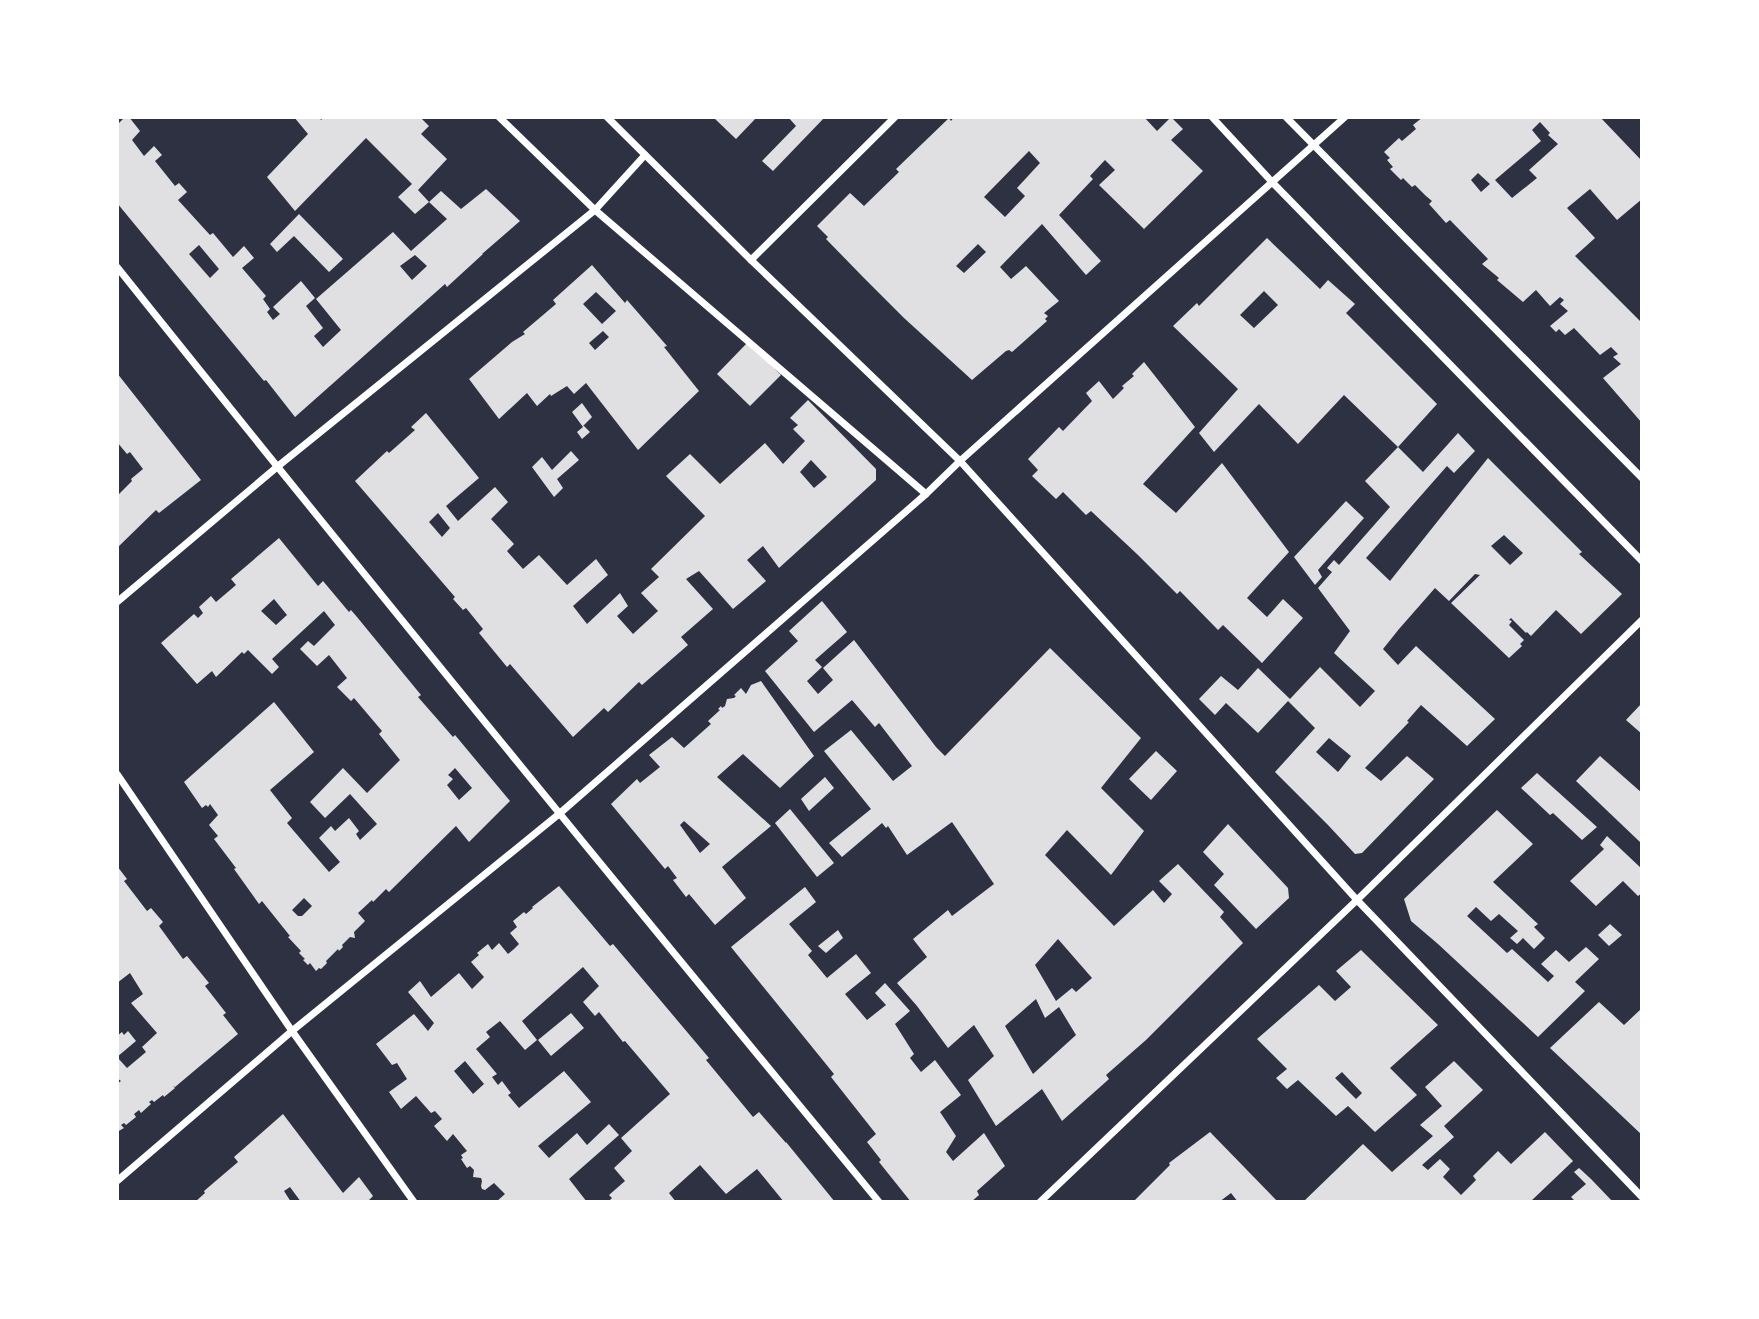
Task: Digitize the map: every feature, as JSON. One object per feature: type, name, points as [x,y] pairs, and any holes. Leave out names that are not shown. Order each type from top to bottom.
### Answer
[{"type":"street","points":[[499,117],[595,210],[926,494]]},
{"type":"street","points":[[607,117],[960,461],[1357,900],[1642,1196]]},
{"type":"street","points":[[751,260],[895,117]]},
{"type":"street","points":[[1212,117],[1272,182],[1642,561]]},
{"type":"street","points":[[1286,117],[1642,478]]},
{"type":"street","points":[[117,1181],[292,1031],[559,814],[926,494],[1345,117]]},
{"type":"street","points":[[117,602],[277,467],[595,210],[645,155]]},
{"type":"street","points":[[117,267],[559,814],[879,1202]]},
{"type":"street","points":[[1040,1202],[1357,900],[1642,620]]},
{"type":"street","points":[[117,774],[292,1031],[414,1202]]},
{"type":"building","points":[[125,117],[129,117],[140,131],[132,140],[144,156],[154,146],[162,155],[155,161],[175,186],[179,183],[187,192],[178,200],[210,235],[213,233],[233,257],[244,246],[254,258],[242,268],[266,296],[263,299],[273,320],[280,314],[273,307],[301,281],[315,298],[306,306],[323,328],[314,336],[323,347],[341,330],[316,299],[393,232],[411,251],[447,219],[429,202],[441,191],[461,209],[486,189],[520,221],[295,417],[117,203],[117,125]],"holes":[[[199,245],[219,269],[210,278],[189,254]],[[415,255],[427,266],[412,280],[400,266]]]},
{"type":"building","points":[[294,117],[319,117],[321,120],[324,117],[420,117],[429,126],[421,134],[447,159],[418,190],[429,202],[415,214],[398,197],[412,184],[366,138],[295,211],[267,177],[308,134]]},
{"type":"building","points":[[713,117],[757,117],[736,139]]},
{"type":"building","points":[[788,117],[825,117],[773,171],[762,161],[796,126]]},
{"type":"building","points":[[954,117],[1144,117],[1157,131],[1171,117],[1183,129],[1171,140],[1203,171],[1144,229],[1099,185],[1115,170],[1105,160],[1090,176],[1093,179],[1059,215],[1101,261],[1086,275],[1042,224],[1000,267],[1011,279],[1026,266],[1059,301],[1044,313],[1048,316],[1045,319],[1047,321],[1012,352],[1006,351],[972,380],[904,318],[826,239],[828,237],[817,226],[850,193],[864,206],[899,172],[896,169],[949,118],[951,121]],"holes":[[[1029,151],[1040,163],[1017,188],[1025,196],[1005,217],[984,197]],[[978,244],[986,252],[964,273],[956,266]]]},
{"type":"building","points":[[1423,117],[1600,117],[1642,161],[1642,199],[1617,220],[1590,189],[1567,208],[1595,238],[1575,256],[1642,323],[1642,423],[1603,378],[1621,364],[1613,357],[1618,354],[1611,347],[1600,355],[1574,328],[1565,335],[1559,329],[1556,332],[1550,326],[1568,311],[1560,304],[1564,300],[1560,297],[1550,306],[1536,290],[1523,302],[1482,264],[1488,259],[1450,220],[1446,223],[1429,204],[1432,201],[1415,185],[1412,187],[1403,178],[1401,180],[1390,169],[1393,167],[1387,160],[1390,158],[1384,152],[1399,138],[1402,141],[1416,129],[1413,125]],"holes":[[[1540,122],[1558,144],[1529,170],[1537,178],[1512,198],[1495,180],[1541,141],[1532,130]],[[1478,173],[1490,184],[1481,192],[1471,180]]]},
{"type":"building","points":[[299,214],[343,259],[329,272],[294,236],[277,252],[270,244]]},
{"type":"building","points":[[1267,238],[1320,289],[1328,280],[1355,304],[1346,313],[1437,404],[1398,447],[1344,395],[1298,444],[1259,404],[1214,452],[1199,433],[1238,389],[1173,326],[1197,303],[1199,306]],"holes":[[[1264,291],[1278,305],[1254,328],[1240,315]]]},
{"type":"building","points":[[592,265],[667,346],[664,347],[699,391],[638,450],[586,383],[574,394],[567,386],[551,396],[550,394],[537,406],[527,393],[499,419],[469,379],[525,334],[523,332],[556,304],[553,300]],"holes":[[[596,292],[616,311],[602,324],[583,304]],[[603,331],[609,337],[595,350],[589,343]]]},
{"type":"building","points":[[748,342],[781,375],[750,406],[717,374]]},
{"type":"building","points":[[1144,362],[1195,427],[1143,484],[1176,513],[1222,463],[1289,552],[1247,598],[1267,617],[1283,599],[1303,618],[1262,663],[1223,625],[1218,630],[1180,591],[1177,594],[1091,511],[1086,515],[1063,492],[1056,499],[1032,476],[1038,470],[1028,459],[1059,427],[1063,431],[1092,401],[1086,393],[1099,381],[1113,399]]},
{"type":"building","points":[[117,373],[201,480],[159,513],[156,510],[117,548],[117,496],[143,469],[130,452],[127,454],[117,442]]},
{"type":"building","points":[[808,400],[876,469],[876,480],[779,568],[763,546],[747,560],[766,581],[733,609],[699,571],[686,579],[713,609],[681,637],[688,645],[642,685],[639,682],[608,712],[604,708],[573,737],[510,664],[507,667],[479,633],[483,629],[466,608],[463,610],[453,599],[455,597],[355,481],[387,451],[389,453],[415,430],[411,427],[426,413],[479,478],[446,506],[458,521],[495,487],[508,502],[491,519],[514,544],[507,551],[523,569],[539,555],[567,585],[596,559],[608,575],[573,606],[587,624],[620,593],[628,606],[617,616],[633,634],[658,611],[641,593],[659,577],[651,569],[705,516],[666,476],[690,454],[720,484],[765,443],[783,464],[805,441],[793,429],[798,425],[790,418]],"holes":[[[811,460],[827,477],[814,488],[800,472]],[[438,513],[450,528],[442,537],[429,522]]]},
{"type":"building","points":[[582,403],[592,417],[583,426],[590,432],[582,439],[577,432],[583,427],[572,412]]},
{"type":"building","points":[[1458,433],[1475,451],[1454,473],[1447,466],[1366,558],[1390,581],[1488,458],[1582,552],[1579,554],[1622,594],[1581,634],[1556,610],[1531,636],[1511,618],[1509,625],[1524,640],[1520,644],[1522,646],[1509,658],[1451,603],[1480,575],[1475,574],[1449,601],[1435,588],[1383,649],[1398,665],[1416,646],[1495,719],[1467,746],[1421,705],[1407,721],[1409,722],[1365,768],[1381,781],[1407,756],[1434,779],[1362,853],[1355,854],[1275,772],[1315,728],[1288,701],[1258,733],[1226,703],[1215,715],[1199,699],[1221,676],[1238,690],[1258,668],[1290,699],[1320,667],[1360,707],[1375,691],[1334,653],[1350,631],[1318,588],[1332,572],[1327,568],[1334,560],[1339,565],[1390,507],[1365,481],[1398,447],[1423,472]],"holes":[[[1504,535],[1523,553],[1510,565],[1491,546]],[[1329,738],[1351,756],[1338,772],[1316,752]]]},
{"type":"building","points":[[571,451],[579,460],[557,479],[563,488],[554,497],[532,467],[542,457],[552,470]]},
{"type":"building","points":[[1346,501],[1364,518],[1318,570],[1322,577],[1315,585],[1294,557]]},
{"type":"building","points":[[279,538],[318,586],[323,581],[349,612],[351,610],[421,695],[418,697],[453,737],[455,735],[510,801],[469,842],[456,826],[389,892],[386,889],[358,913],[365,921],[354,932],[355,938],[350,937],[321,969],[316,971],[310,963],[308,965],[303,960],[305,959],[299,953],[301,951],[262,901],[259,904],[214,839],[218,836],[209,825],[218,815],[210,804],[202,808],[184,782],[274,702],[314,752],[270,790],[292,818],[287,823],[329,872],[340,862],[319,838],[331,826],[335,831],[349,818],[359,831],[356,834],[360,840],[377,824],[350,794],[325,818],[310,802],[343,768],[367,793],[400,760],[379,734],[382,731],[354,698],[351,701],[337,687],[347,678],[329,655],[317,666],[300,649],[308,641],[314,646],[335,625],[324,611],[272,659],[279,667],[272,674],[248,650],[244,654],[242,652],[216,677],[212,671],[197,684],[161,643],[194,614],[198,618],[203,613],[199,607],[211,596],[216,602],[236,585],[231,579]],"holes":[[[274,599],[287,615],[276,625],[261,611]],[[455,768],[472,788],[459,800],[447,785],[453,779],[448,775]],[[304,898],[312,906],[302,916],[292,910]]]},
{"type":"building","points":[[822,601],[847,632],[815,660],[822,667],[807,681],[818,694],[833,680],[823,668],[854,640],[945,756],[1050,648],[1141,738],[1101,788],[1144,831],[1111,875],[1067,830],[1045,855],[1114,926],[1153,890],[1164,903],[1172,894],[1159,881],[1178,864],[1224,912],[1220,917],[1243,943],[1146,1040],[1106,1075],[1109,1079],[1062,1121],[1042,1089],[996,1126],[968,1080],[994,1056],[974,1025],[948,1048],[897,983],[927,957],[913,939],[948,910],[952,916],[994,884],[952,822],[907,855],[888,826],[886,828],[882,823],[842,857],[829,843],[871,809],[824,751],[851,730],[893,781],[912,766],[879,723],[875,727],[852,700],[814,732],[765,671],[798,641],[789,631]],"holes":[[[1058,939],[1092,978],[1076,992],[1072,988],[1056,1001],[1035,965]],[[1036,999],[1045,1018],[1059,1007],[1076,1035],[1033,1074],[1005,1026]]]},
{"type":"building","points":[[761,681],[814,756],[780,788],[743,754],[717,777],[771,826],[722,867],[746,898],[715,925],[689,894],[686,897],[673,880],[677,878],[668,866],[665,869],[611,804],[637,779],[640,783],[660,767],[649,755],[672,737],[684,748],[711,724],[708,721],[721,706],[725,706],[727,699],[734,698],[741,688],[746,694],[751,685]],"holes":[[[684,821],[710,844],[700,853],[680,825]]]},
{"type":"building","points":[[1642,703],[1642,734],[1626,720]]},
{"type":"building","points":[[1156,751],[1177,771],[1151,800],[1129,779]]},
{"type":"building","points":[[1600,756],[1642,793],[1640,842],[1576,781]]},
{"type":"building","points":[[1537,773],[1597,827],[1582,840],[1553,813],[1550,815],[1521,788]]},
{"type":"building","points":[[825,777],[834,788],[809,811],[801,799]]},
{"type":"building","points":[[790,809],[834,863],[817,877],[775,823]]},
{"type":"building","points":[[1497,810],[1533,844],[1493,882],[1538,924],[1534,927],[1545,938],[1534,949],[1523,938],[1517,944],[1510,938],[1518,931],[1499,914],[1491,921],[1476,907],[1467,916],[1507,953],[1512,949],[1548,982],[1554,976],[1541,964],[1556,950],[1569,962],[1586,947],[1599,959],[1575,982],[1585,991],[1538,1037],[1411,921],[1404,899]]},
{"type":"building","points":[[1228,824],[1288,888],[1289,898],[1256,929],[1214,885],[1224,874],[1203,852]]},
{"type":"building","points":[[1607,836],[1642,869],[1642,893],[1638,896],[1623,881],[1596,906],[1570,881],[1604,849],[1600,845]]},
{"type":"building","points":[[117,866],[127,879],[124,881],[147,911],[151,908],[163,922],[159,926],[183,959],[187,956],[209,983],[205,986],[238,1034],[173,1086],[175,1088],[164,1097],[163,1095],[154,1102],[152,1100],[141,1113],[139,1110],[134,1114],[136,1117],[126,1125],[121,1125],[124,1128],[117,1132],[117,1084],[121,1081],[117,1078],[117,1057],[127,1068],[146,1052],[142,1047],[157,1033],[131,1003],[143,994],[130,973],[117,983]]},
{"type":"building","points":[[559,886],[610,946],[613,944],[709,1058],[706,1060],[753,1117],[759,1112],[835,1202],[784,1202],[757,1169],[726,1194],[700,1165],[669,1193],[676,1202],[608,1202],[612,1198],[609,1195],[625,1181],[614,1168],[632,1151],[621,1138],[670,1094],[599,1012],[595,1016],[583,1002],[599,986],[583,967],[522,1021],[537,1040],[525,1050],[500,1021],[486,1032],[490,1037],[476,1049],[497,1074],[492,1077],[498,1085],[502,1081],[511,1093],[508,1095],[519,1108],[564,1071],[591,1102],[538,1146],[549,1158],[577,1133],[587,1145],[609,1124],[619,1135],[569,1179],[587,1202],[496,1202],[505,1194],[494,1183],[485,1190],[482,1189],[481,1178],[473,1177],[474,1170],[470,1166],[467,1168],[461,1159],[461,1155],[467,1151],[453,1134],[447,1141],[434,1126],[442,1119],[435,1111],[431,1113],[416,1096],[401,1109],[389,1092],[407,1079],[397,1063],[392,1065],[376,1044],[414,1014],[428,1031],[434,1023],[408,992],[420,981],[431,997],[459,973],[472,989],[484,977],[471,962],[479,955],[477,953],[488,944],[492,950],[499,943],[508,954],[514,949],[519,944],[510,933],[517,927],[513,921]],"holes":[[[465,1061],[484,1084],[473,1094],[454,1071]]]},
{"type":"building","points":[[805,887],[816,902],[789,924],[812,951],[808,955],[827,978],[856,954],[871,973],[845,994],[867,1020],[886,1005],[875,993],[885,983],[910,1011],[895,1024],[914,1054],[910,1058],[921,1072],[935,1060],[961,1095],[940,1112],[956,1136],[946,1152],[953,1161],[984,1133],[1005,1166],[977,1191],[979,1195],[971,1202],[911,1202],[879,1162],[881,1160],[867,1142],[876,1134],[831,1077],[834,1074],[731,947]]},
{"type":"building","points":[[1610,924],[1622,935],[1609,946],[1598,935]]},
{"type":"building","points":[[838,930],[843,938],[826,953],[818,946]]},
{"type":"building","points":[[1361,950],[1438,1025],[1390,1068],[1417,1095],[1375,1132],[1348,1106],[1336,1116],[1298,1080],[1287,1089],[1276,1078],[1287,1069],[1257,1039],[1319,985],[1335,1001],[1351,987],[1336,971]],"holes":[[[1342,1072],[1362,1093],[1356,1099],[1335,1078]]]},
{"type":"building","points":[[1599,1002],[1624,1025],[1640,1010],[1642,1012],[1642,1135],[1550,1048]]},
{"type":"building","points":[[571,1013],[584,1028],[551,1056],[538,1040]]},
{"type":"building","points":[[128,1031],[136,1041],[117,1057],[117,1036]]},
{"type":"building","points":[[1454,1061],[1483,1090],[1444,1126],[1454,1137],[1422,1165],[1428,1170],[1440,1159],[1450,1169],[1443,1177],[1461,1195],[1476,1180],[1473,1176],[1498,1151],[1511,1164],[1545,1132],[1573,1161],[1530,1202],[1303,1202],[1363,1144],[1392,1172],[1433,1136],[1420,1125],[1442,1106],[1425,1087]]},
{"type":"building","points":[[283,1114],[343,1193],[359,1177],[373,1196],[367,1202],[301,1202],[290,1187],[284,1191],[291,1202],[195,1202],[238,1162],[234,1157]]},
{"type":"building","points":[[1210,1132],[1278,1202],[1238,1202],[1231,1193],[1219,1202],[1133,1202],[1169,1163]]},
{"type":"building","points":[[1579,1168],[1613,1202],[1576,1202],[1571,1197],[1586,1184],[1574,1172]]}]
